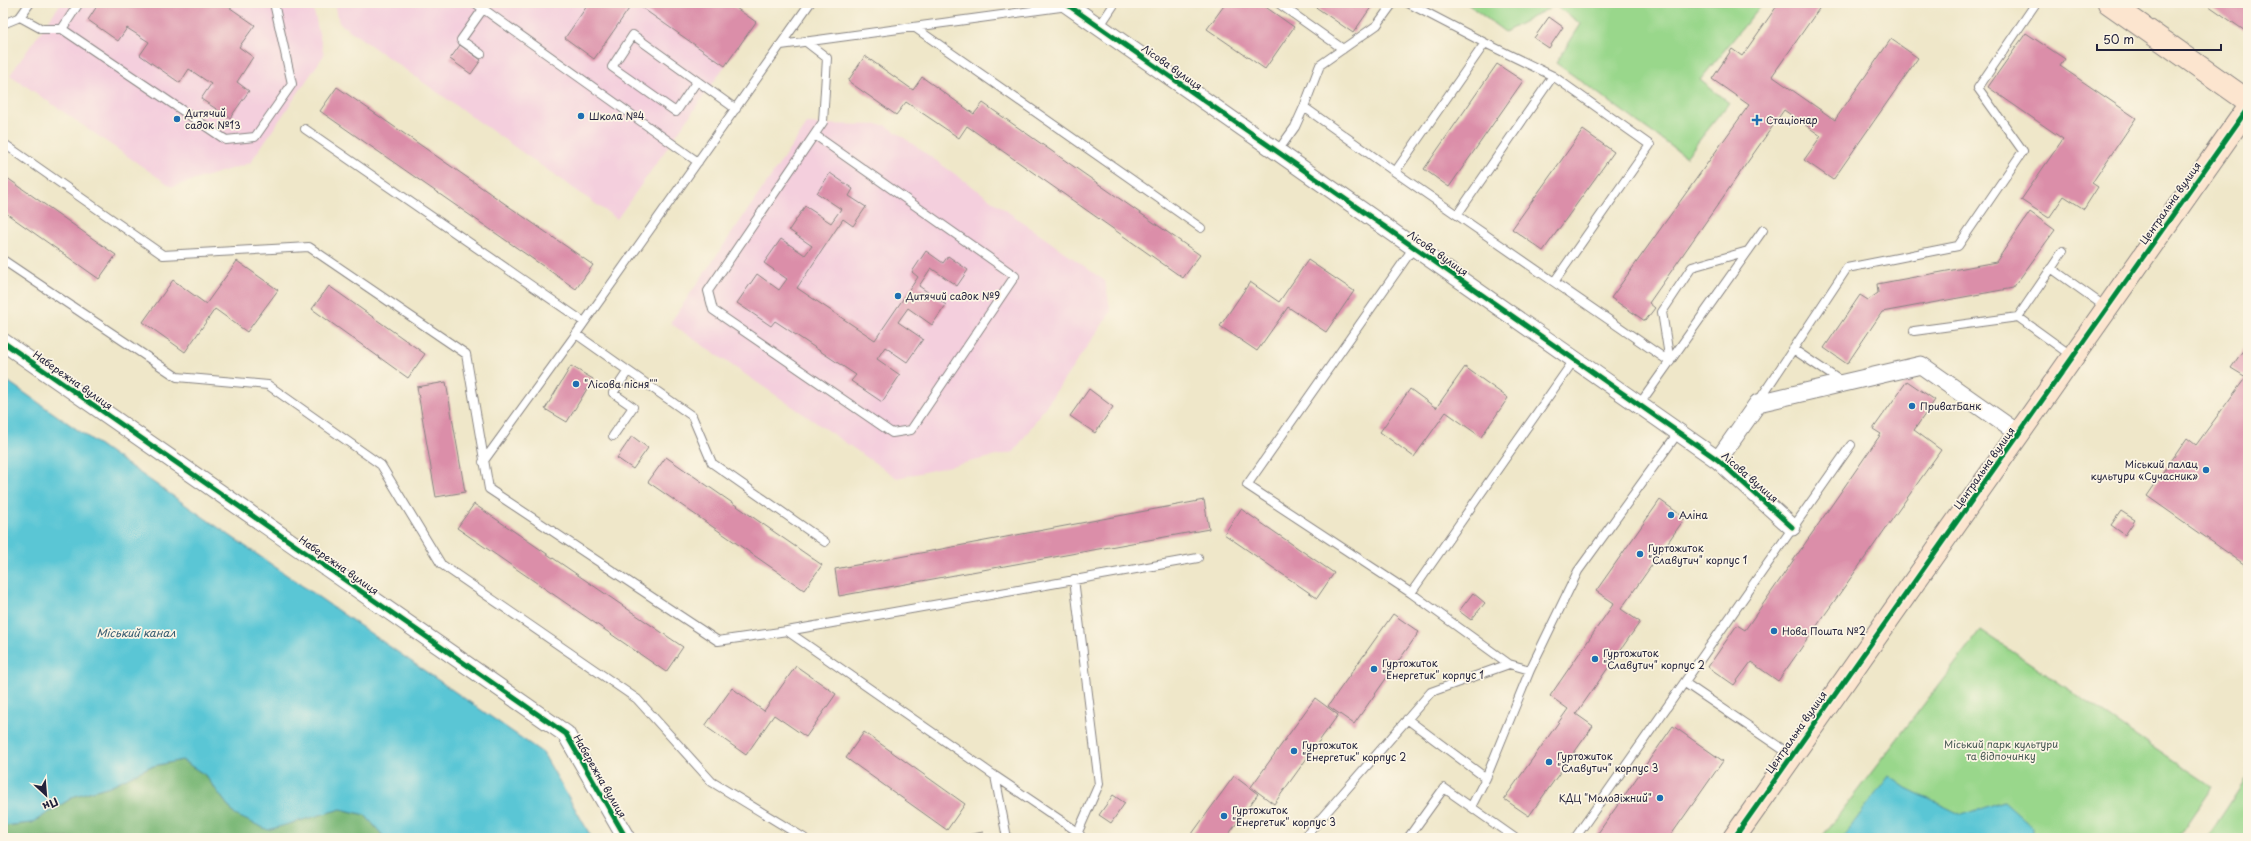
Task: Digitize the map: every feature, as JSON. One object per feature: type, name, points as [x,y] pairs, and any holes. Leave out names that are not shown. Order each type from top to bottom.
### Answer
[{"type":"street","points":[[2109,3],[2248,101]]},
{"type":"street","name":"Лісова вулиця","points":[[1067,4],[1718,460],[1792,527]]},
{"type":"street","name":"Центральна вулиця","points":[[1734,838],[2248,108]]},
{"type":"street","name":"Набережна вулиця","points":[[3,342],[566,734],[626,838]]},
{"type":"street","points":[[1718,460],[1758,403],[1842,382],[1921,365],[2019,434]]},
{"type":"lane","points":[[3,24],[20,17],[30,3]]},
{"type":"lane","points":[[62,28],[80,3]]},
{"type":"lane","points":[[20,17],[42,29],[62,28],[226,140],[255,137],[292,84],[274,3]]},
{"type":"lane","points":[[475,3],[698,162]]},
{"type":"lane","points":[[483,462],[576,334],[810,3]]},
{"type":"lane","points":[[1099,27],[1116,3]]},
{"type":"lane","points":[[1278,3],[1343,49]]},
{"type":"lane","points":[[1277,152],[1295,127],[1320,65],[1377,25],[1393,3]]},
{"type":"lane","points":[[1408,3],[1485,43],[1554,76],[1650,145],[1554,282]]},
{"type":"lane","points":[[1758,403],[1793,348],[1848,268],[1958,246],[2023,151],[1978,88],[2036,3]]},
{"type":"lane","points":[[781,45],[1067,4]]},
{"type":"lane","points":[[481,54],[461,40],[483,9]]},
{"type":"lane","points":[[914,27],[1201,228]]},
{"type":"lane","points":[[698,81],[676,112],[612,67],[633,35],[698,81],[736,109]]},
{"type":"lane","points":[[805,41],[827,58],[823,122],[708,291],[713,310],[892,433],[911,430],[1016,276],[815,135]]},
{"type":"lane","points":[[1395,172],[1485,43]]},
{"type":"lane","points":[[1457,215],[1554,76]]},
{"type":"lane","points":[[1304,107],[1395,172],[1670,362]]},
{"type":"lane","points":[[306,129],[584,322]]},
{"type":"lane","points":[[3,143],[163,255],[308,247],[466,354],[483,462],[489,489],[718,641],[787,631],[1198,558]]},
{"type":"lane","points":[[1639,405],[1763,230]]},
{"type":"lane","points":[[1414,247],[1247,485],[1411,593],[1509,664],[1530,670]]},
{"type":"lane","points":[[1670,362],[1662,312],[1692,267],[1748,251]]},
{"type":"lane","points":[[2018,317],[2063,251]]},
{"type":"lane","points":[[3,260],[177,377],[268,385],[382,465],[441,564],[637,699],[712,782],[804,838]]},
{"type":"lane","points":[[2051,268],[2107,308]]},
{"type":"lane","points":[[1914,331],[2018,317],[2073,356]]},
{"type":"lane","points":[[576,334],[692,416],[712,463],[825,542]]},
{"type":"lane","points":[[1793,348],[1842,382]]},
{"type":"lane","points":[[1411,593],[1574,360]]},
{"type":"lane","points":[[613,436],[633,407],[613,393],[628,371]]},
{"type":"lane","points":[[1471,806],[1486,778],[1530,670],[1578,571],[1678,433]]},
{"type":"lane","points":[[1575,838],[1851,444]]},
{"type":"lane","points":[[787,631],[1080,835],[1098,784],[1074,579]]},
{"type":"lane","points":[[1304,838],[1431,692],[1509,664]]},
{"type":"lane","points":[[1685,683],[1791,755]]},
{"type":"lane","points":[[1407,719],[1486,778]]},
{"type":"lane","points":[[995,776],[1007,838]]},
{"type":"lane","points":[[1408,838],[1444,788],[1515,838]]},
{"type":"shaded area","name":"Дитячий садок №13","points":[[61,3],[312,3],[324,55],[250,163],[172,187],[10,75]]},
{"type":"shaded area","name":"Школа №4","points":[[335,3],[729,3],[756,22],[617,219],[339,23]]},
{"type":"shaded area","name":"Дитячий садок №9","points":[[807,124],[886,125],[1105,281],[1111,312],[1014,452],[897,478],[670,323]]},
{"type":"green space","points":[[1466,3],[1763,3],[1700,80],[1729,103],[1686,157],[1556,63],[1581,24],[1555,5],[1505,32]]},
{"type":"green space","name":"Міський парк культури та відпочинку","points":[[1981,630],[2213,787],[2178,838],[1821,838]]},
{"type":"green space","points":[[182,760],[205,775],[235,815],[311,817],[341,809],[365,815],[385,838],[3,838],[3,826],[32,823],[75,796],[110,786],[149,767]]},
{"type":"green space","points":[[2248,776],[2248,838],[2207,838]]},
{"type":"water","name":"Міський канал","points":[[3,378],[543,753],[592,838],[385,838],[365,815],[341,809],[268,830],[235,815],[205,775],[182,760],[149,767],[110,786],[75,796],[32,823],[3,826]]},
{"type":"water","points":[[1889,776],[1906,788],[1962,815],[2004,801],[2033,827],[2033,838],[1842,838]]},
{"type":"building","points":[[99,3],[223,3],[255,25],[239,47],[253,57],[237,82],[249,91],[230,118],[201,99],[211,84],[189,69],[180,83],[140,55],[149,42],[127,28],[118,41],[88,20]]},
{"type":"building","points":[[589,3],[633,3],[594,59],[565,38]]},
{"type":"building","points":[[635,3],[729,3],[756,22],[725,66]]},
{"type":"building","points":[[1226,3],[1260,3],[1294,27],[1265,69],[1207,29]]},
{"type":"building","points":[[1310,3],[1374,3],[1353,33]]},
{"type":"building","points":[[1779,3],[1823,3],[1772,76],[1835,120],[1891,39],[1918,58],[1833,180],[1804,160],[1821,136],[1784,110],[1649,303],[1655,308],[1645,321],[1611,298],[1749,105],[1712,79],[1732,49],[1742,56]]},
{"type":"building","points":[[2205,3],[2248,3],[2248,33]]},
{"type":"building","points":[[1549,17],[1563,27],[1549,48],[1534,38]]},
{"type":"building","points":[[2026,33],[2065,59],[2060,66],[2136,118],[2092,183],[2098,187],[2084,209],[2064,196],[2049,218],[2021,200],[2063,139],[1988,87]]},
{"type":"building","points":[[460,45],[481,60],[471,74],[450,59]]},
{"type":"building","points":[[865,56],[913,90],[922,77],[974,114],[983,103],[1200,255],[1183,278],[967,126],[959,138],[906,102],[896,115],[848,81]]},
{"type":"building","points":[[1497,64],[1523,81],[1449,187],[1424,169]]},
{"type":"building","points":[[337,87],[593,265],[576,289],[320,111]]},
{"type":"building","points":[[1583,130],[1614,152],[1543,251],[1512,229]]},
{"type":"building","points":[[830,173],[853,189],[849,196],[866,207],[853,226],[843,219],[797,288],[875,340],[918,277],[912,272],[926,251],[943,263],[948,256],[968,270],[957,286],[931,268],[919,286],[946,305],[932,325],[908,308],[898,322],[923,339],[907,362],[885,347],[877,359],[900,375],[882,402],[851,381],[856,375],[775,321],[771,326],[737,303],[757,274],[779,290],[787,279],[764,263],[781,239],[805,255],[812,246],[789,230],[805,206],[831,223],[841,209],[817,193]]},
{"type":"building","points":[[3,175],[116,255],[99,279],[3,211]]},
{"type":"building","points":[[2030,212],[2055,230],[2013,288],[1882,312],[1847,364],[1824,348],[1860,295],[1868,300],[1878,293],[1877,284],[1996,262]]},
{"type":"building","points":[[1308,260],[1354,291],[1326,332],[1288,307],[1257,351],[1220,326],[1250,282],[1279,302]]},
{"type":"building","points":[[237,261],[278,290],[247,332],[215,309],[185,352],[143,322],[173,280],[206,304]]},
{"type":"building","points":[[329,286],[425,354],[408,378],[312,309]]},
{"type":"building","name":"Міський палац культури «Сучасник»","points":[[2248,343],[2248,567],[2147,496],[2187,438],[2196,445],[2246,377],[2231,368]]},
{"type":"building","points":[[571,366],[593,379],[567,422],[545,409]]},
{"type":"building","points":[[1465,367],[1508,398],[1481,437],[1446,412],[1414,457],[1380,432],[1410,389],[1436,408]]},
{"type":"building","points":[[1907,381],[1935,400],[1914,430],[1941,450],[1778,681],[1751,662],[1734,685],[1708,667],[1737,625],[1745,630],[1881,434],[1873,429]]},
{"type":"building","points":[[446,382],[465,492],[436,497],[417,387]]},
{"type":"building","points":[[1089,389],[1113,407],[1095,433],[1070,416]]},
{"type":"building","points":[[632,436],[648,448],[633,469],[617,458]]},
{"type":"building","points":[[666,457],[822,565],[804,590],[648,482]]},
{"type":"building","points":[[1204,500],[1209,529],[839,596],[835,569]]},
{"type":"building","points":[[1660,500],[1685,518],[1621,609],[1640,622],[1576,714],[1593,726],[1529,816],[1504,799],[1568,709],[1550,696],[1614,603],[1596,591]]},
{"type":"building","points":[[474,504],[683,647],[666,672],[457,528]]},
{"type":"building","points":[[1241,509],[1334,573],[1317,598],[1224,534]]},
{"type":"building","points":[[2121,511],[2135,520],[2125,535],[2111,525]]},
{"type":"building","points":[[1473,593],[1485,603],[1471,620],[1459,611]]},
{"type":"building","name":"Гуртожиток \"Енергетик\" корпус 1","points":[[1393,614],[1419,632],[1354,724],[1328,706]]},
{"type":"building","points":[[796,666],[836,694],[806,737],[774,715],[746,755],[705,726],[732,688],[764,711]]},
{"type":"building","name":"Гуртожиток \"Енергетик\" корпус 2","points":[[1315,698],[1338,715],[1274,804],[1251,787]]},
{"type":"building","name":"КДЦ \"Молодіжний\"","points":[[1673,726],[1723,761],[1669,838],[1600,838],[1596,836]]},
{"type":"building","points":[[864,732],[965,804],[947,830],[846,758]]},
{"type":"building","name":"Гуртожиток \"Енергетик\" корпус 3","points":[[1234,776],[1258,794],[1226,838],[1189,838]]},
{"type":"building","points":[[1113,795],[1125,803],[1111,823],[1099,815]]},
{"type":"building","points":[[983,832],[984,838],[957,838],[957,837]]},
{"type":"cycle path","points":[[1065,3],[1718,460],[1792,527]]},
{"type":"cycle path","points":[[1734,838],[2248,108]]},
{"type":"cycle path","points":[[3,342],[566,734],[626,838]]},
{"type":"place","name":"Школа №4","points":[[581,116]]},
{"type":"place","name":"Дитячий садок №13","points":[[177,119]]},
{"type":"place","name":"Стаціонар","points":[[1757,120]]},
{"type":"place","name":"Дитячий садок №9","points":[[898,296]]},
{"type":"place","name":"\"Лісова пісня\"\"","points":[[576,384]]},
{"type":"place","name":"ПриватБанк","points":[[1912,406]]},
{"type":"place","name":"Міський палац культури «Сучасник»","points":[[2206,470]]},
{"type":"place","name":"Аліна","points":[[1671,515]]},
{"type":"place","name":"Гуртожиток \"Славутич\" корпус 1","points":[[1640,554]]},
{"type":"place","name":"Нова Пошта №2","points":[[1774,631]]},
{"type":"place","name":"Гуртожиток \"Славутич\" корпус 2","points":[[1595,659]]},
{"type":"place","name":"Гуртожиток \"Енергетик\" корпус 1","points":[[1374,669]]},
{"type":"place","name":"Гуртожиток \"Енергетик\" корпус 2","points":[[1294,751]]},
{"type":"place","name":"Гуртожиток \"Славутич\" корпус 3","points":[[1549,762]]},
{"type":"place","name":"КДЦ \"Молодіжний\"","points":[[1660,798]]},
{"type":"place","name":"Гуртожиток \"Енергетик\" корпус 3","points":[[1224,816]]}]
